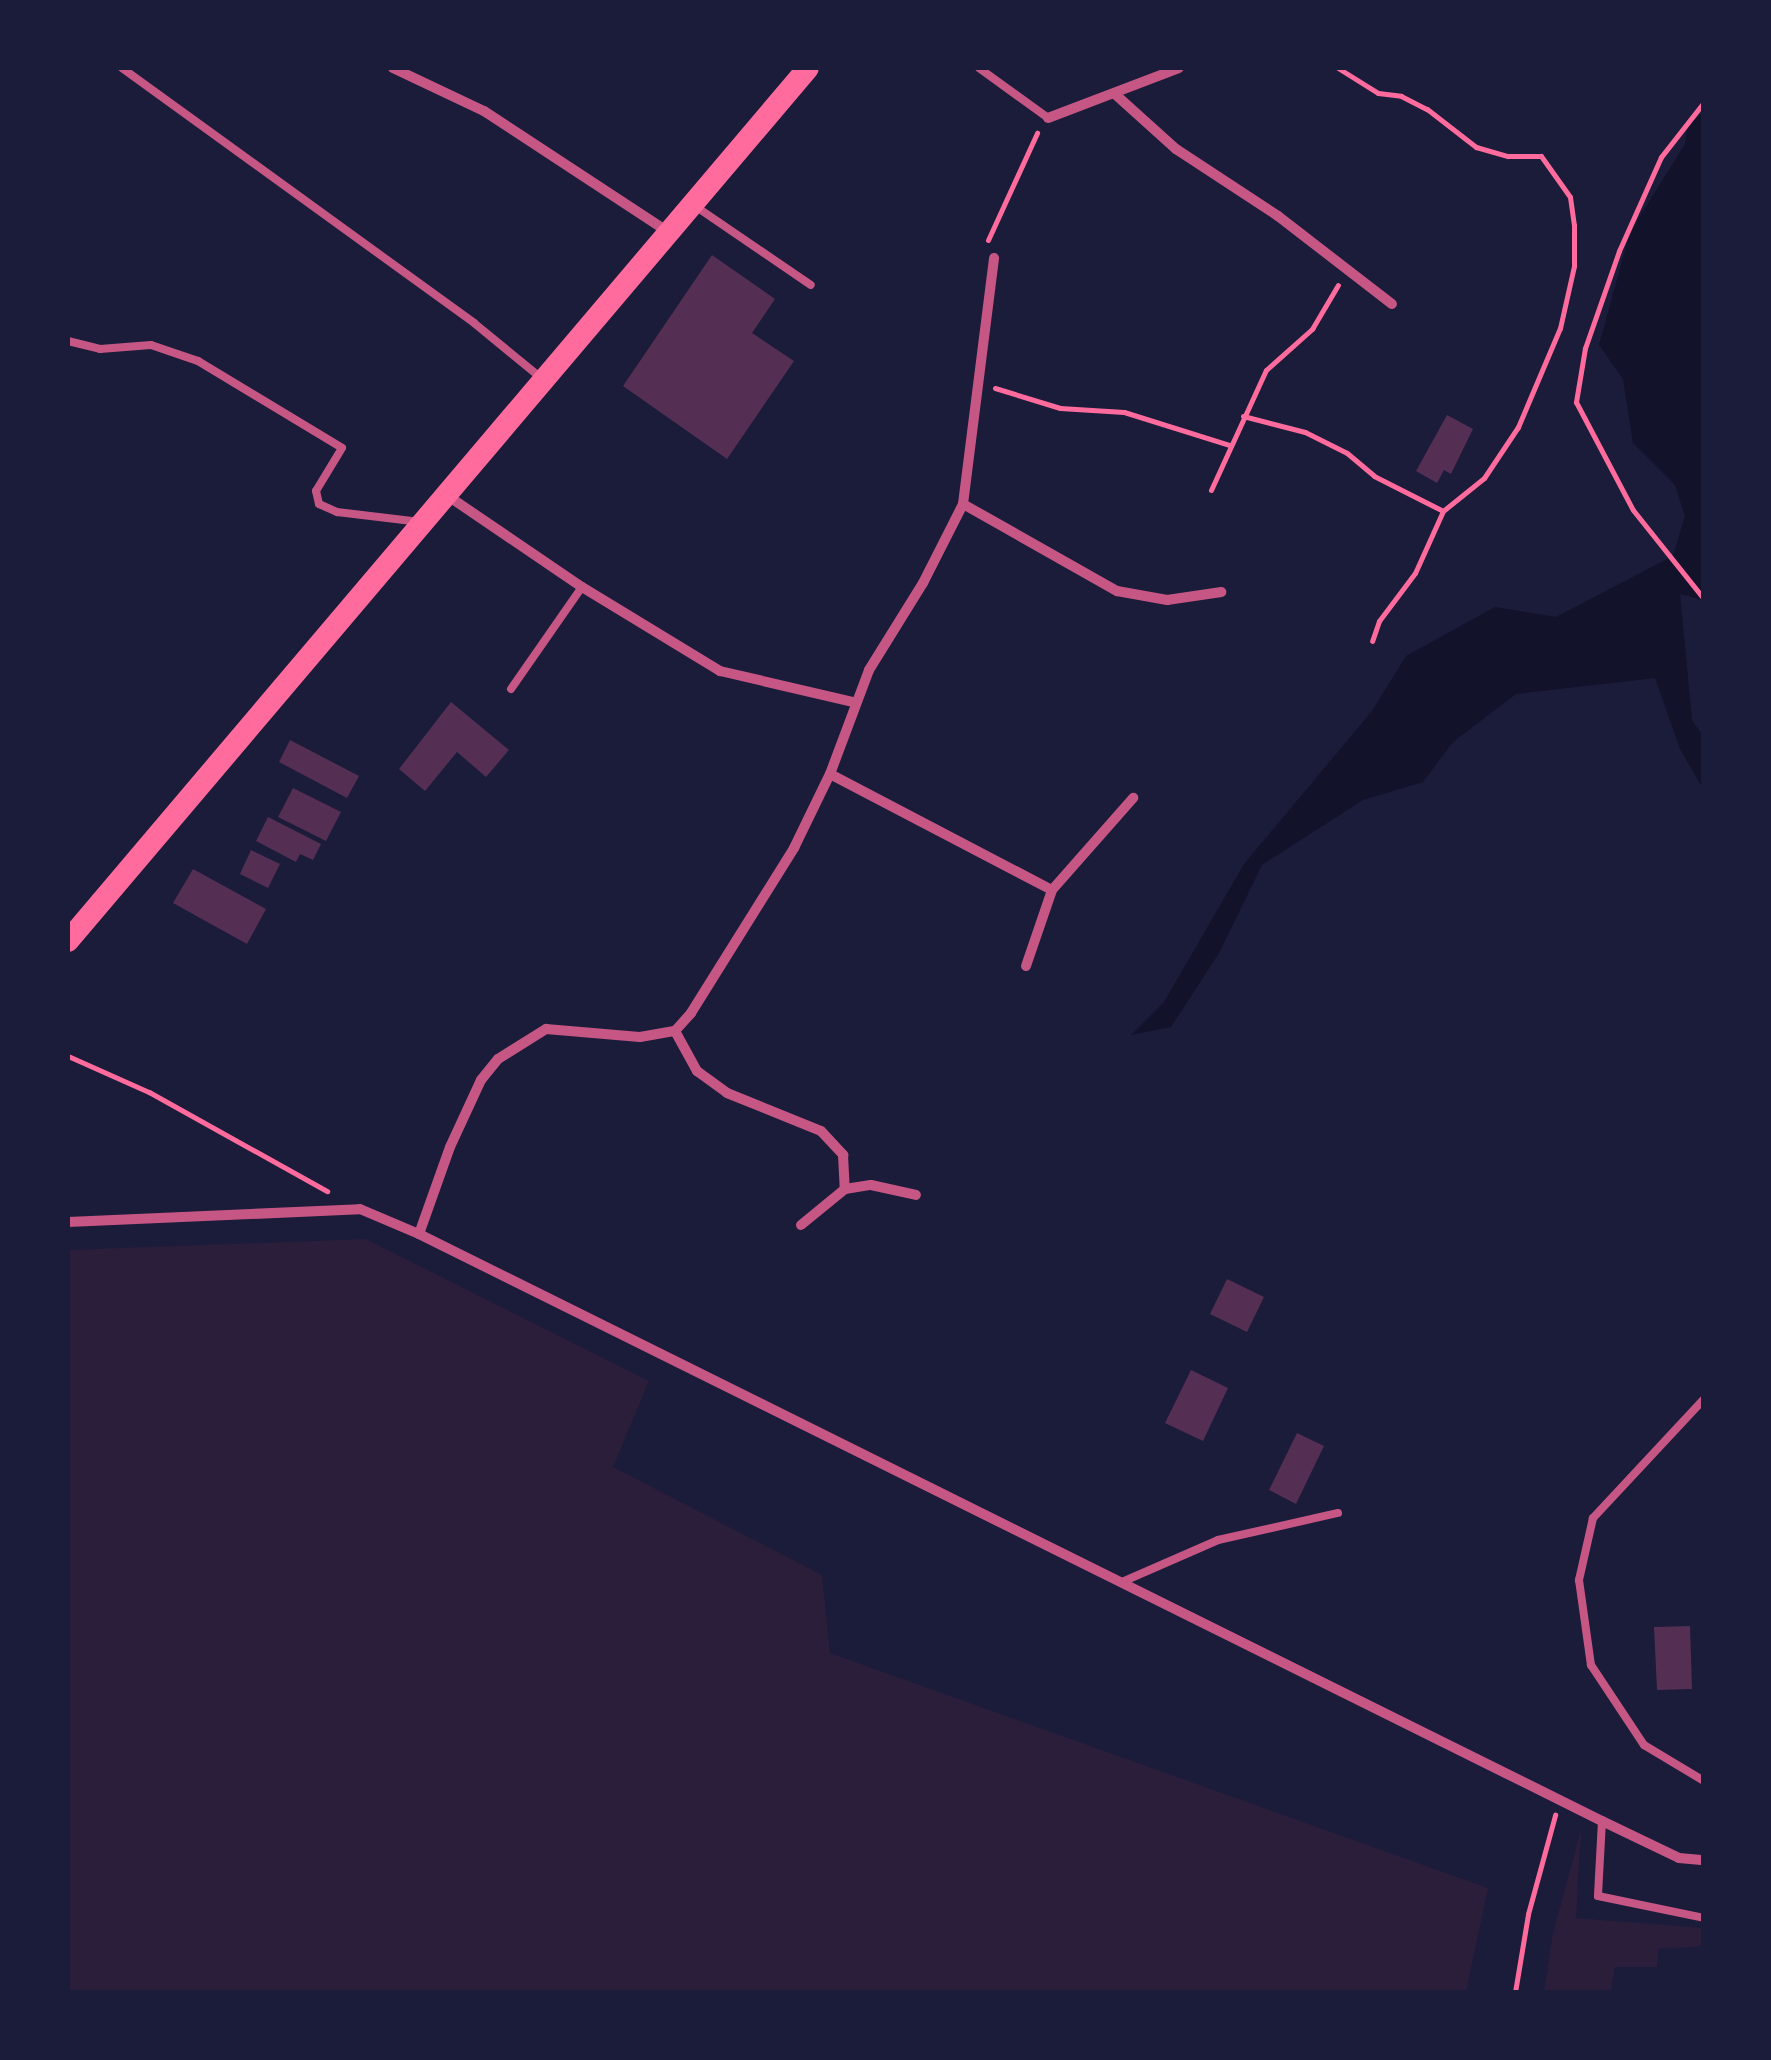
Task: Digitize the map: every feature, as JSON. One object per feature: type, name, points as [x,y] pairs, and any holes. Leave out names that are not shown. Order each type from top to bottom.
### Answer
[{"type":"main road","points":[[68,942],[808,68]]},
{"type":"street","points":[[393,68],[484,111],[669,232]]},
{"type":"street","points":[[1048,118],[1116,96],[1179,68]]},
{"type":"street","points":[[1116,96],[1176,149],[1392,304]]},
{"type":"street","points":[[419,1234],[450,1147],[481,1080],[498,1059],[546,1030],[640,1038],[675,1031],[752,919],[830,774],[853,702],[923,583],[963,504],[994,258]]},
{"type":"street","points":[[447,495],[582,587],[720,672],[853,702]]},
{"type":"street","points":[[963,504],[1118,591],[1167,600],[1221,592]]},
{"type":"street","points":[[830,774],[1052,890]]},
{"type":"street","points":[[1026,966],[1052,890],[1133,798]]},
{"type":"street","points":[[675,1031],[697,1071],[727,1093],[821,1131],[843,1155],[845,1189]]},
{"type":"street","points":[[800,1226],[845,1189],[871,1186],[916,1195]]},
{"type":"street","points":[[68,1222],[360,1209],[419,1234],[1602,1821],[1679,1858],[1704,1860]]},
{"type":"lane","points":[[122,68],[474,323],[544,380]]},
{"type":"lane","points":[[979,68],[1048,118]]},
{"type":"lane","points":[[692,204],[811,285]]},
{"type":"lane","points":[[68,341],[100,349],[150,344],[198,361],[342,448],[316,491],[319,504],[337,512],[424,522]]},
{"type":"lane","points":[[511,688],[582,587]]},
{"type":"lane","points":[[1704,1399],[1593,1518],[1580,1580],[1591,1665],[1644,1744],[1704,1781]]},
{"type":"lane","points":[[1122,1582],[1218,1540],[1338,1513]]},
{"type":"lane","points":[[1602,1821],[1598,1896],[1704,1918]]},
{"type":"path","points":[[1338,68],[1378,93],[1401,96],[1428,109],[1476,147],[1508,156],[1541,156],[1570,197],[1574,266],[1560,328],[1518,427],[1484,478],[1443,511],[1415,573],[1379,621],[1372,640]]},
{"type":"path","points":[[1704,102],[1660,157],[1585,348],[1576,402],[1632,510],[1704,598]]},
{"type":"path","points":[[994,258],[986,236],[1032,140],[1048,118]]},
{"type":"path","points":[[1210,490],[1266,370],[1312,329],[1347,269]]},
{"type":"path","points":[[978,382],[1060,408],[1124,412],[1229,444]]},
{"type":"path","points":[[1243,416],[1306,432],[1347,453],[1374,476],[1443,511]]},
{"type":"path","points":[[68,1056],[148,1092],[360,1209]]},
{"type":"path","points":[[1514,1992],[1528,1914],[1560,1799]]},
{"type":"shaded area","points":[[1703,113],[1703,600],[1680,594],[1692,720],[1703,736],[1703,789],[1680,749],[1655,678],[1516,694],[1453,742],[1423,782],[1363,800],[1262,865],[1219,953],[1171,1027],[1131,1035],[1164,1002],[1244,864],[1372,711],[1406,656],[1495,607],[1556,617],[1673,556],[1685,516],[1675,485],[1633,443],[1623,379],[1599,345],[1630,232],[1685,144],[1688,125]]},
{"type":"shaded area","points":[[366,1239],[649,1381],[613,1467],[822,1575],[830,1653],[1488,1888],[1466,1992],[68,1992],[68,1250]]},
{"type":"shaded area","points":[[1581,1830],[1576,1918],[1703,1928],[1703,1946],[1659,1949],[1657,1967],[1615,1967],[1611,1992],[1544,1992],[1553,1933]]},
{"type":"building","points":[[712,255],[775,299],[752,333],[794,361],[727,459],[623,386]]},
{"type":"building","points":[[1447,415],[1473,429],[1451,474],[1444,470],[1437,483],[1416,471]]},
{"type":"building","points":[[451,702],[509,750],[486,777],[457,752],[425,791],[399,769]]},
{"type":"building","points":[[290,740],[359,776],[347,798],[279,762]]},
{"type":"building","points":[[293,788],[341,812],[326,841],[278,817]]},
{"type":"building","points":[[268,817],[321,844],[313,860],[300,854],[296,862],[256,841]]},
{"type":"building","points":[[251,850],[280,864],[268,888],[240,874]]},
{"type":"building","points":[[193,869],[266,909],[247,944],[173,903]]},
{"type":"building","points":[[1227,1279],[1264,1297],[1247,1332],[1210,1314]]},
{"type":"building","points":[[1191,1370],[1228,1388],[1203,1441],[1165,1423]]},
{"type":"building","points":[[1297,1433],[1324,1446],[1296,1504],[1269,1490]]},
{"type":"building","points":[[1690,1626],[1692,1689],[1657,1690],[1654,1627]]}]
